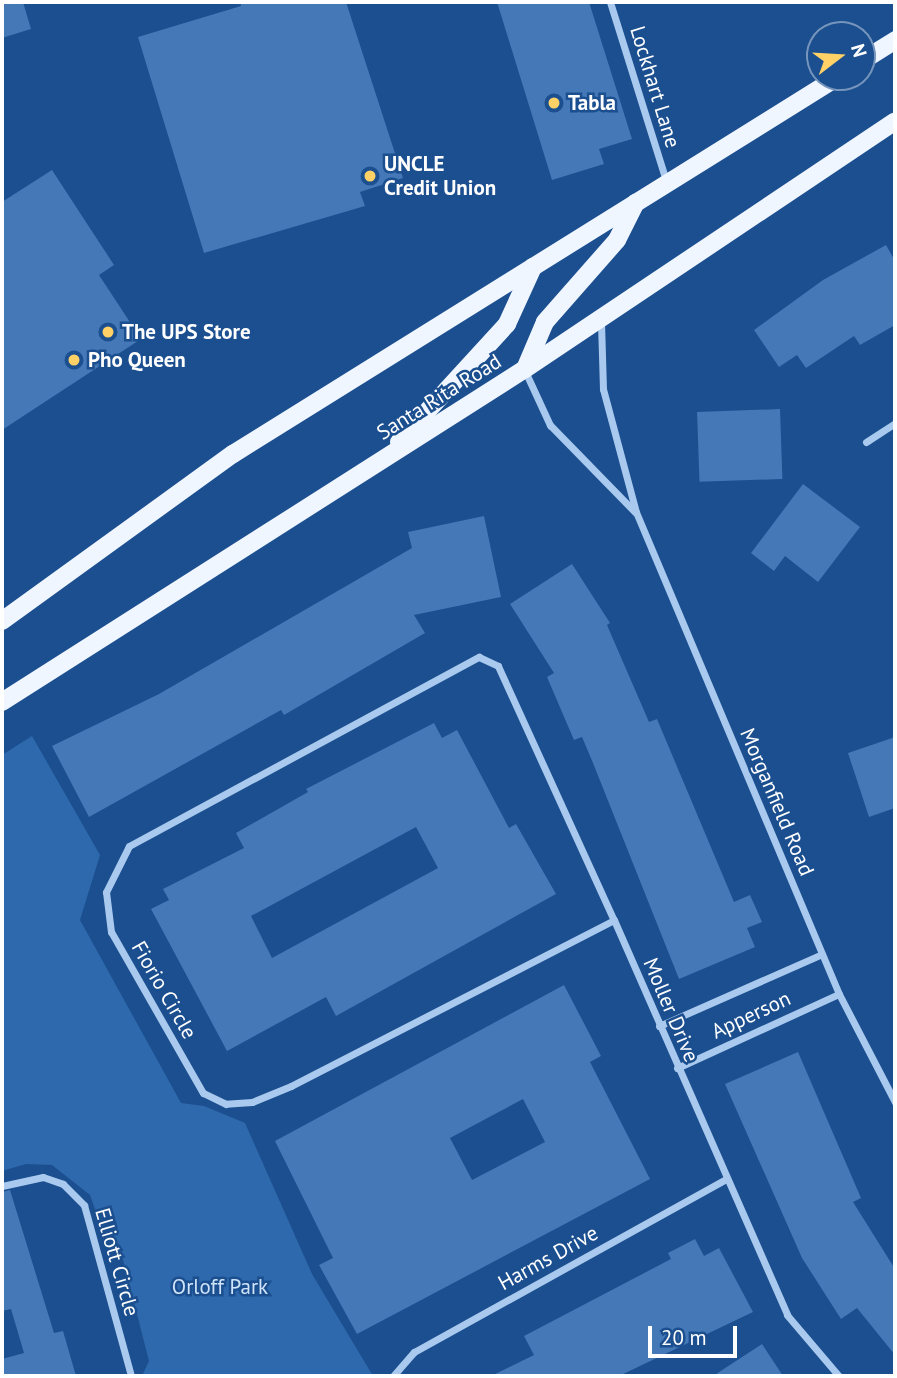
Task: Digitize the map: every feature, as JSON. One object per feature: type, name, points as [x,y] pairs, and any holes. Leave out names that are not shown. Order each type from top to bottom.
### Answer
[{"type":"main road","points":[[876,52],[895,40]]},
{"type":"main road","points":[[2,621],[233,454],[815,91]]},
{"type":"main road","name":"Santa Rita Road","points":[[2,702],[525,369],[895,121]]},
{"type":"main road","points":[[525,369],[545,322],[617,240],[636,201]]},
{"type":"main road","points":[[388,455],[507,324],[533,267]]},
{"type":"street","name":"Lockhart Lane","points":[[610,2],[666,182]]},
{"type":"street","name":"Morganfield Road","points":[[600,318],[603,389],[636,512],[839,994],[895,1102]]},
{"type":"street","name":"Morganfield Road","points":[[525,369],[550,425],[636,512]]},
{"type":"street","points":[[866,442],[895,423]]},
{"type":"street","name":"Fiorio Circle","points":[[479,657],[129,846],[106,892],[111,932],[203,1093],[226,1104],[251,1102],[291,1086],[614,920]]},
{"type":"street","name":"Moller Drive","points":[[479,657],[498,666],[614,920],[787,1315],[839,1376]]},
{"type":"street","name":"Apperson","points":[[659,1026],[822,954]]},
{"type":"street","name":"Apperson","points":[[677,1068],[839,994]]},
{"type":"street","name":"Elliott Circle","points":[[2,1186],[43,1177],[63,1184],[84,1205],[131,1376]]},
{"type":"street","name":"Harms Drive","points":[[393,1376],[414,1352],[726,1179]]},
{"type":"green space","name":"Orloff Park","points":[[32,736],[100,855],[80,920],[181,1103],[204,1106],[245,1123],[312,1274],[373,1376],[142,1376],[149,1361],[119,1244],[105,1237],[90,1195],[52,1165],[26,1164],[2,1171],[2,755]]},
{"type":"building","points":[[2,2],[23,2],[31,29],[2,38]]},
{"type":"building","points":[[240,2],[346,2],[403,178],[360,192],[365,206],[204,253],[138,37],[241,6]]},
{"type":"building","points":[[497,2],[589,2],[632,139],[599,149],[604,164],[552,180]]},
{"type":"building","points":[[52,170],[114,265],[99,275],[141,339],[2,430],[2,202]]},
{"type":"building","points":[[886,245],[895,261],[895,325],[860,345],[854,336],[806,368],[797,355],[779,367],[754,330],[823,280]]},
{"type":"building","points":[[780,409],[782,479],[699,482],[697,412]]},
{"type":"building","points":[[803,484],[860,527],[818,582],[785,556],[774,571],[751,553]]},
{"type":"building","points":[[484,516],[501,597],[414,615],[425,633],[284,715],[281,710],[89,817],[52,746],[159,694],[412,548],[408,532]]},
{"type":"building","points":[[572,564],[610,623],[607,625],[649,722],[657,719],[734,902],[750,895],[762,922],[747,928],[755,947],[679,979],[582,737],[574,740],[547,677],[554,673],[510,604]]},
{"type":"building","points":[[434,723],[442,738],[457,730],[509,828],[516,824],[556,894],[336,1016],[326,997],[227,1051],[151,909],[169,900],[163,889],[244,848],[236,833],[308,792],[306,789]],"holes":[[[416,827],[438,868],[272,958],[251,916]]]},
{"type":"building","points":[[895,737],[895,808],[869,817],[848,753]]},
{"type":"building","points":[[564,985],[601,1056],[590,1062],[650,1179],[357,1334],[319,1265],[333,1258],[275,1141]],"holes":[[[523,1099],[545,1142],[472,1180],[450,1138]]]},
{"type":"building","points":[[798,1052],[861,1198],[853,1202],[895,1269],[895,1355],[857,1308],[841,1319],[802,1258],[725,1084]]},
{"type":"building","points":[[10,1190],[54,1333],[63,1331],[76,1376],[2,1376],[2,1359],[24,1353],[11,1309],[2,1311],[2,1192]]},
{"type":"building","points":[[695,1239],[704,1256],[719,1248],[753,1312],[619,1376],[491,1376],[534,1355],[524,1336],[671,1259],[668,1253]]},
{"type":"building","points":[[762,1344],[783,1376],[713,1376]]},
{"type":"place","name":"Tabla","points":[[554,103]]},
{"type":"place","name":"UNCLE Credit Union","points":[[370,176]]},
{"type":"place","name":"The UPS Store","points":[[108,332]]},
{"type":"place","name":"Pho Queen","points":[[74,360]]}]
